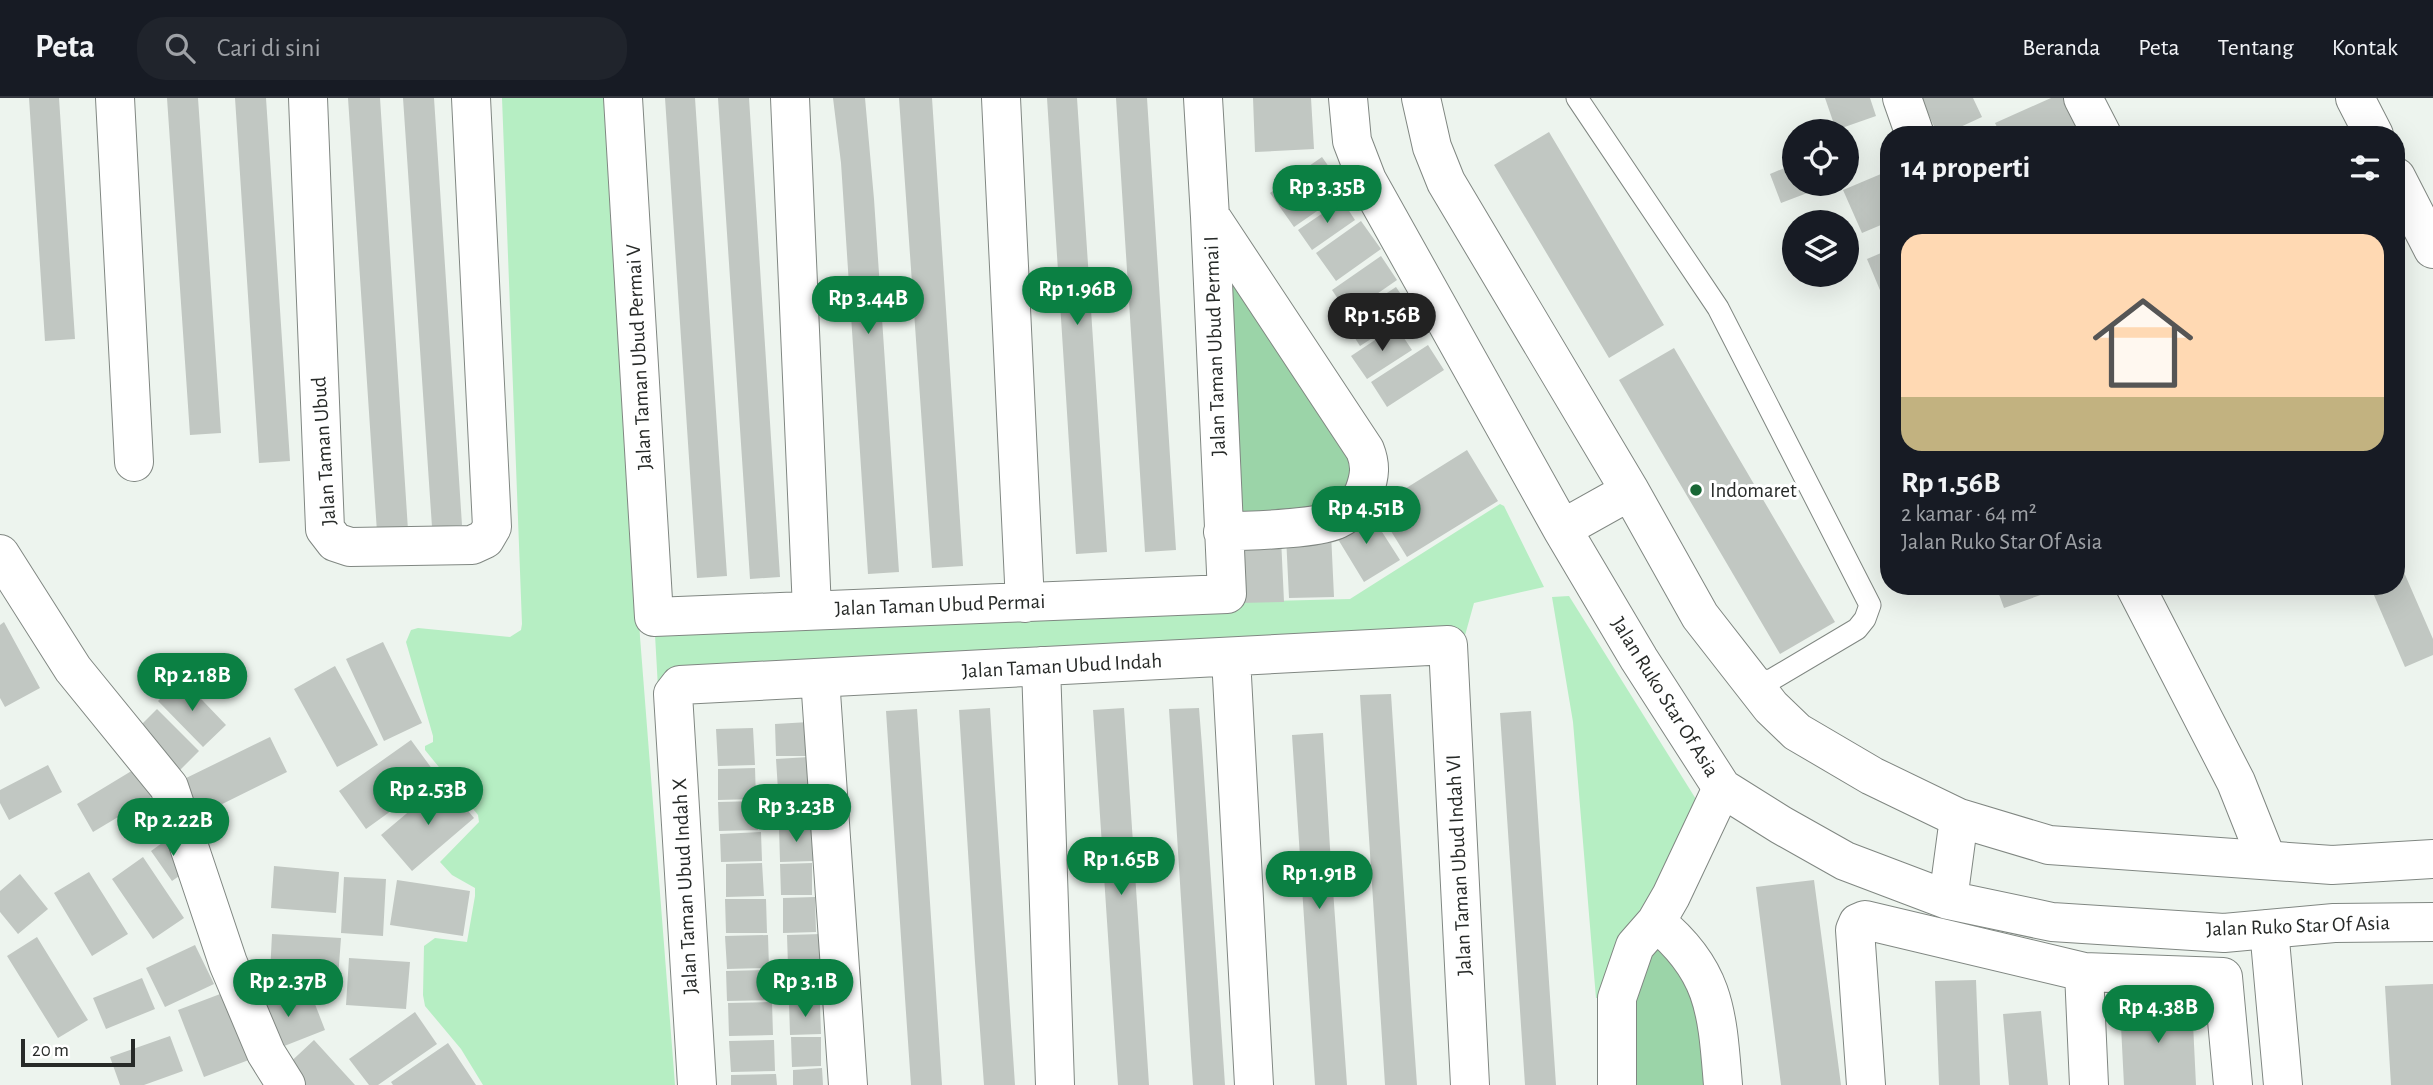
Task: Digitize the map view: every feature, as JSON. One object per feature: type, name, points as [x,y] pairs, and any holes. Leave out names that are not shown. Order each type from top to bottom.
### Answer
[{"type":"street","points":[[115,98],[134,462]]},
{"type":"street","name":"Jalan Taman Ubud","points":[[308,98],[325,528],[335,542],[350,547],[472,545],[485,539],[492,527],[471,98]]},
{"type":"street","name":"Jalan Taman Ubud Permai V","points":[[623,98],[654,617]]},
{"type":"street","points":[[790,98],[813,610]]},
{"type":"street","points":[[1001,98],[1025,603]]},
{"type":"street","name":"Jalan Taman Ubud Permai I","points":[[1203,98],[1227,594]]},
{"type":"street","name":"Jalan Ruko Star Of Asia","points":[[1348,98],[1352,141],[1367,180],[1562,529],[1639,659],[1722,788],[1844,861],[1948,900],[2052,922],[2224,933],[2334,923],[2433,922]]},
{"type":"street","points":[[1421,98],[1432,146],[1446,182],[1630,491],[1700,616],[1771,707],[1797,732],[1872,776],[1959,818],[2049,845],[2332,865],[2433,859]]},
{"type":"street","points":[[1902,98],[1912,126]]},
{"type":"street","points":[[2083,98],[2097,126]]},
{"type":"street","points":[[2355,98],[2369,126]]},
{"type":"street","points":[[2405,195],[2433,249]]},
{"type":"street","points":[[1210,217],[1365,450],[1370,470],[1362,496],[1341,518],[1320,524],[1223,532]]},
{"type":"street","points":[[1562,529],[1630,491]]},
{"type":"street","points":[[0,554],[74,669],[169,787],[228,963],[266,1053],[286,1085]]},
{"type":"street","name":"Jalan Taman Ubud Permai","points":[[654,617],[1227,594]]},
{"type":"street","points":[[2140,595],[2236,782],[2267,860]]},
{"type":"street","name":"Jalan Taman Ubud Indah","points":[[677,687],[683,684],[1448,646]]},
{"type":"street","name":"Jalan Taman Ubud Indah VI","points":[[1448,646],[1470,1085]]},
{"type":"street","points":[[1231,658],[1254,1085]]},
{"type":"street","points":[[1041,666],[1055,1085]]},
{"type":"street","points":[[820,678],[849,1085]]},
{"type":"street","name":"Jalan Taman Ubud Indah X","points":[[677,687],[673,694],[696,1085]]},
{"type":"street","points":[[1617,1085],[1617,998],[1635,946],[1656,922],[1671,896],[1722,788]]},
{"type":"street","points":[[1948,900],[1959,818]]},
{"type":"street","points":[[2332,865],[2334,923]]},
{"type":"street","points":[[1866,1085],[1855,930],[1858,923],[1866,920],[2084,972],[2223,977],[2233,1085]]},
{"type":"street","points":[[1656,922],[1677,939],[1707,983],[1717,1022],[1723,1085]]},
{"type":"street","points":[[2269,929],[2283,1085]]},
{"type":"street","points":[[2084,972],[2090,1085]]},
{"type":"lane","points":[[1577,98],[1718,308],[1870,605],[1865,619],[1857,629],[1771,680],[1758,681],[1745,675]]},
{"type":"green space","points":[[502,98],[611,98],[640,637],[675,1085],[483,1085],[461,1049],[425,1006],[423,995],[424,946],[435,938],[467,942],[475,888],[452,875],[440,862],[479,822],[478,815],[425,750],[425,746],[433,742],[433,736],[406,642],[411,630],[418,628],[510,637],[521,630],[522,624]]},
{"type":"green space","points":[[1210,217],[1365,450],[1362,496],[1223,532]]},
{"type":"green space","points":[[1500,504],[1504,506],[1544,587],[1474,603],[1464,639],[658,688],[654,617],[1350,599]]},
{"type":"green space","points":[[1569,596],[1709,820],[1617,998],[1596,998],[1573,722],[1552,597]]},
{"type":"green space","points":[[1677,939],[1723,1085],[1617,1085],[1635,946]]},
{"type":"building","points":[[29,98],[59,98],[75,339],[45,341]]},
{"type":"building","points":[[167,98],[198,98],[221,433],[190,435]]},
{"type":"building","points":[[235,98],[266,98],[290,461],[259,463]]},
{"type":"building","points":[[348,98],[380,98],[408,530],[377,532]]},
{"type":"building","points":[[403,98],[434,98],[462,525],[432,527]]},
{"type":"building","points":[[665,98],[695,98],[727,576],[697,578]]},
{"type":"building","points":[[718,98],[749,98],[780,577],[750,579]]},
{"type":"building","points":[[833,98],[865,98],[899,572],[868,574],[841,163]]},
{"type":"building","points":[[899,98],[932,98],[963,566],[932,568]]},
{"type":"building","points":[[1047,98],[1077,98],[1107,552],[1076,554]]},
{"type":"building","points":[[1116,98],[1147,98],[1176,550],[1145,552]]},
{"type":"building","points":[[1253,98],[1311,98],[1314,149],[1255,152]]},
{"type":"building","points":[[1825,98],[1870,98],[1876,116],[1859,122],[1859,119],[1832,119]]},
{"type":"building","points":[[1921,98],[1973,98],[1982,117],[1962,126],[1934,126]]},
{"type":"building","points":[[2051,98],[2068,98],[2080,126],[1996,126],[1995,123]]},
{"type":"building","points":[[1549,132],[1664,325],[1609,358],[1494,165]]},
{"type":"building","points":[[1322,157],[1346,191],[1294,227],[1270,193]]},
{"type":"building","points":[[1782,169],[1782,196],[1799,196],[1781,203],[1770,174]]},
{"type":"building","points":[[1880,174],[1880,225],[1862,233],[1859,210],[1852,210],[1846,196],[1859,196],[1859,183]]},
{"type":"building","points":[[1342,200],[1355,220],[1312,250],[1298,230]]},
{"type":"building","points":[[1361,221],[1381,249],[1336,281],[1316,253]]},
{"type":"building","points":[[1880,253],[1880,290],[1867,259]]},
{"type":"building","points":[[1381,256],[1397,280],[1348,314],[1332,290]]},
{"type":"building","points":[[1396,287],[1413,312],[1360,346],[1344,321]]},
{"type":"building","points":[[1396,326],[1412,350],[1367,379],[1351,356]]},
{"type":"building","points":[[1428,345],[1444,370],[1387,407],[1371,382]]},
{"type":"building","points":[[1674,348],[1835,622],[1780,654],[1619,380]]},
{"type":"building","points":[[1467,450],[1498,501],[1407,557],[1376,507]]},
{"type":"building","points":[[1368,510],[1400,560],[1364,582],[1333,531]]},
{"type":"building","points":[[1331,533],[1334,597],[1289,598],[1286,536]]},
{"type":"building","points":[[1281,538],[1284,602],[1239,603],[1236,540]]},
{"type":"building","points":[[2405,575],[2433,639],[2433,655],[2405,667],[2374,595],[2405,595]]},
{"type":"building","points":[[1999,595],[2041,595],[2004,608]]},
{"type":"building","points":[[4,622],[40,688],[5,707],[0,698],[0,625]]},
{"type":"building","points":[[383,642],[422,723],[384,741],[346,659]]},
{"type":"building","points":[[335,666],[378,745],[337,767],[294,689]]},
{"type":"building","points":[[181,678],[226,725],[203,747],[158,701]]},
{"type":"building","points":[[1391,694],[1417,1085],[1385,1085],[1360,695]]},
{"type":"building","points":[[990,708],[1015,1085],[984,1085],[975,962],[959,710]]},
{"type":"building","points":[[1124,708],[1149,1085],[1118,1085],[1116,1057],[1093,710]]},
{"type":"building","points":[[1199,708],[1225,1085],[1193,1085],[1191,1057],[1169,709]]},
{"type":"building","points":[[157,709],[199,751],[176,774],[134,732]]},
{"type":"building","points":[[917,709],[942,1085],[911,1085],[905,998],[886,711]]},
{"type":"building","points":[[1531,711],[1556,1085],[1525,1085],[1500,713]]},
{"type":"building","points":[[809,722],[810,756],[776,756],[775,724]]},
{"type":"building","points":[[753,728],[755,765],[718,766],[716,729]]},
{"type":"building","points":[[1323,733],[1347,1085],[1315,1085],[1292,735]]},
{"type":"building","points":[[270,737],[287,772],[196,817],[178,782]]},
{"type":"building","points":[[411,740],[438,777],[366,829],[339,791]]},
{"type":"building","points":[[809,757],[810,789],[778,790],[776,759]]},
{"type":"building","points":[[143,764],[160,792],[93,832],[77,804]]},
{"type":"building","points":[[48,765],[62,792],[9,820],[0,803],[0,790]]},
{"type":"building","points":[[755,768],[756,799],[718,800],[718,769]]},
{"type":"building","points":[[444,782],[474,818],[412,871],[381,835]]},
{"type":"building","points":[[778,792],[811,792],[813,824],[779,824]]},
{"type":"building","points":[[757,801],[758,830],[719,831],[718,802]]},
{"type":"building","points":[[779,827],[812,827],[813,861],[780,862]]},
{"type":"building","points":[[761,832],[762,861],[721,862],[720,834]]},
{"type":"building","points":[[173,835],[195,865],[172,881],[151,851]]},
{"type":"building","points":[[143,857],[184,918],[153,939],[112,879]]},
{"type":"building","points":[[762,863],[764,896],[726,897],[726,864]]},
{"type":"building","points":[[812,863],[812,895],[781,895],[780,864]]},
{"type":"building","points":[[274,866],[339,872],[336,913],[271,908]]},
{"type":"building","points":[[89,872],[128,934],[92,956],[54,893]]},
{"type":"building","points":[[20,874],[48,909],[18,934],[0,912],[0,891]]},
{"type":"building","points":[[344,877],[386,879],[383,936],[341,933]]},
{"type":"building","points":[[397,880],[470,891],[463,936],[390,925]]},
{"type":"building","points":[[1814,880],[1841,1085],[1781,1085],[1756,887]]},
{"type":"building","points":[[815,897],[816,932],[783,933],[783,898]]},
{"type":"building","points":[[725,899],[766,899],[767,933],[726,933]]},
{"type":"building","points":[[272,934],[341,938],[338,978],[270,974]]},
{"type":"building","points":[[822,934],[823,965],[788,966],[787,935]]},
{"type":"building","points":[[768,935],[769,968],[727,969],[725,936]]},
{"type":"building","points":[[37,937],[88,1020],[58,1038],[7,956]]},
{"type":"building","points":[[195,945],[214,984],[165,1007],[146,968]]},
{"type":"building","points":[[349,958],[410,962],[406,1009],[346,1005]]},
{"type":"building","points":[[788,968],[823,968],[824,1000],[789,1001]]},
{"type":"building","points":[[769,970],[770,1000],[727,1001],[726,971]]},
{"type":"building","points":[[142,978],[155,1009],[106,1029],[93,998]]},
{"type":"building","points":[[1976,980],[1980,1085],[1939,1085],[1935,981]]},
{"type":"building","points":[[2433,984],[2433,1085],[2391,1085],[2385,986]]},
{"type":"building","points":[[308,986],[325,1030],[269,1052],[251,1007]]},
{"type":"building","points":[[236,988],[262,1055],[204,1077],[178,1010]]},
{"type":"building","points":[[772,1002],[773,1035],[729,1036],[728,1003]]},
{"type":"building","points":[[789,1003],[820,1003],[821,1034],[790,1035]]},
{"type":"building","points":[[2192,1003],[2196,1085],[2124,1085],[2120,1006]]},
{"type":"building","points":[[2041,1011],[2048,1085],[2009,1085],[2003,1014]]},
{"type":"building","points":[[415,1012],[437,1044],[378,1085],[369,1085],[349,1059]]},
{"type":"building","points":[[170,1036],[183,1071],[144,1085],[120,1085],[110,1057]]},
{"type":"building","points":[[791,1037],[821,1037],[821,1066],[792,1067]]},
{"type":"building","points":[[314,1040],[355,1085],[298,1085],[283,1069]]},
{"type":"building","points":[[774,1040],[775,1071],[731,1072],[729,1041]]},
{"type":"building","points":[[448,1043],[476,1085],[393,1085],[391,1082]]},
{"type":"building","points":[[822,1068],[823,1085],[793,1085],[793,1070]]},
{"type":"building","points":[[776,1074],[777,1085],[731,1085],[731,1075]]},
{"type":"place","name":"Indomaret","points":[[1696,490]]}]
